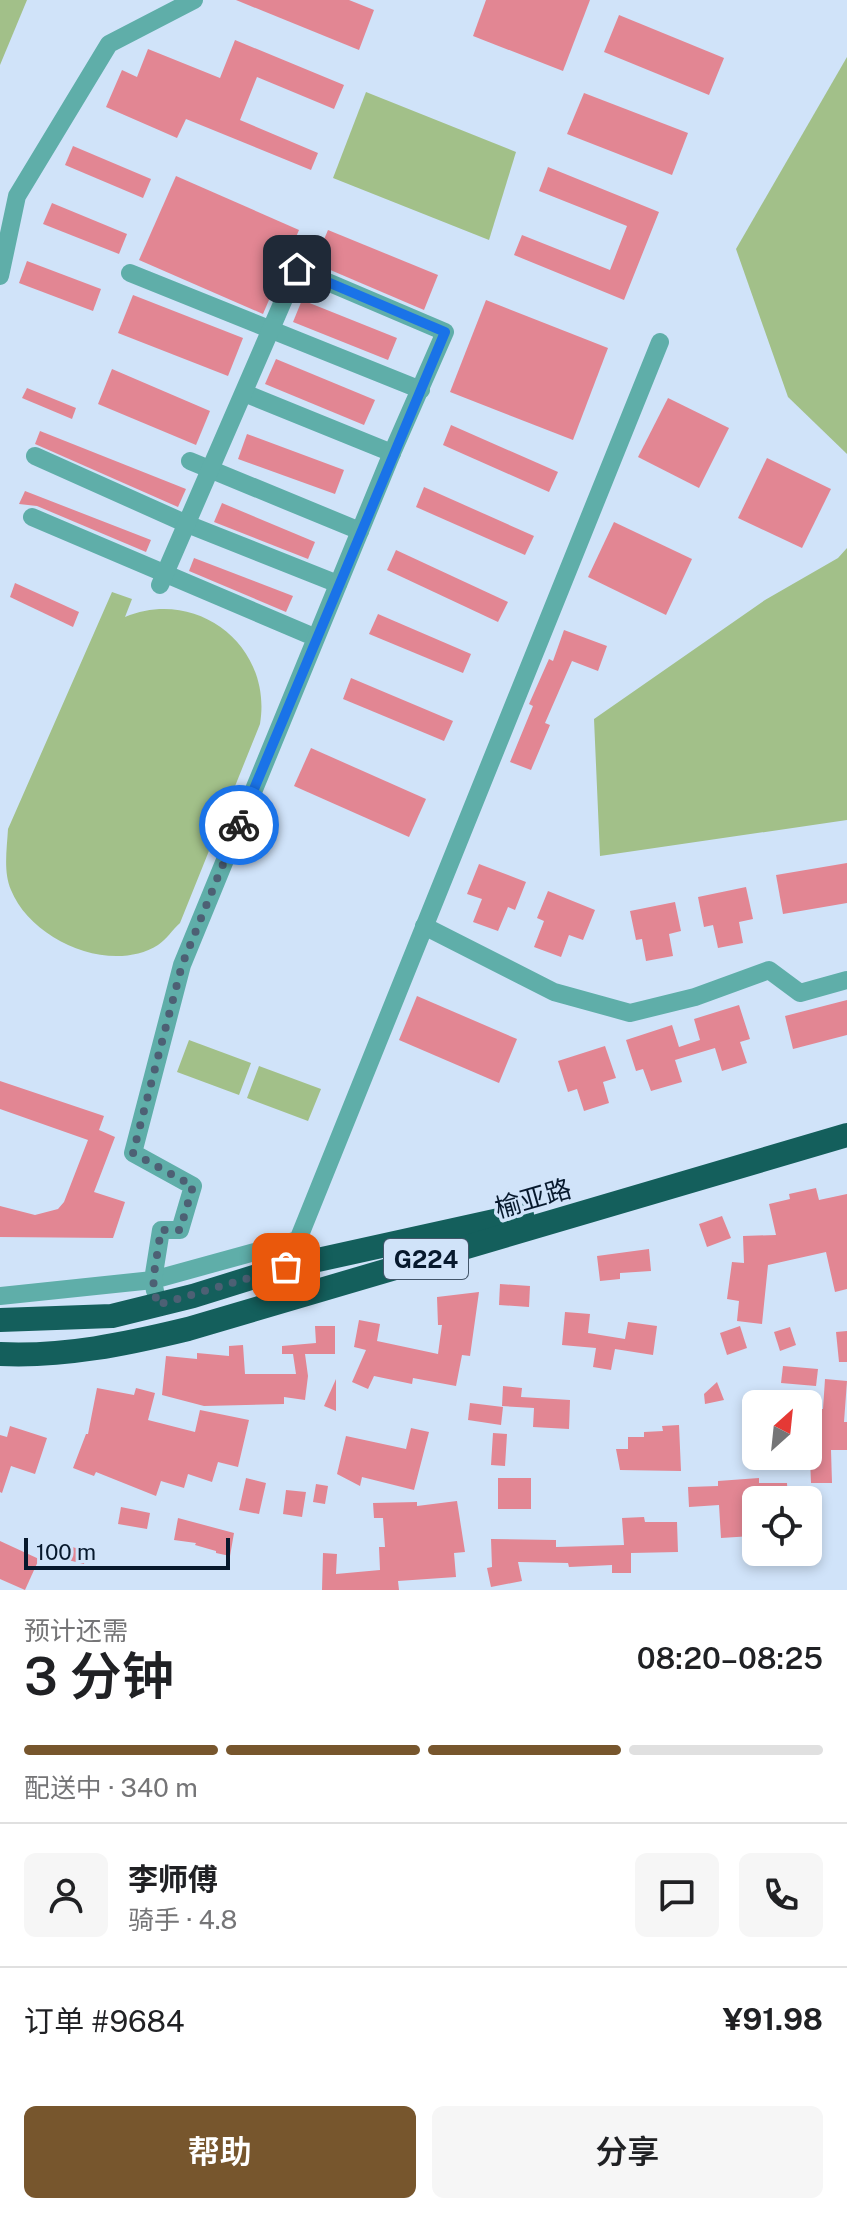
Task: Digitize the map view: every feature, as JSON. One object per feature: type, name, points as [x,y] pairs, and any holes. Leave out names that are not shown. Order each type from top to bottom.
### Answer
[{"type":"highway","name":"榆亚路","points":[[0,1320],[112,1316],[286,1267],[515,1217],[847,1120]]},
{"type":"highway","name":"榆亚路","points":[[0,1354],[42,1356],[122,1345],[188,1329],[847,1135]]},
{"type":"street","points":[[0,276],[17,196],[109,44],[194,0]]},
{"type":"street","points":[[157,1305],[153,1280],[161,1230],[180,1230],[193,1186],[133,1153],[182,965],[392,453],[445,332],[297,269],[162,579]]},
{"type":"street","points":[[130,273],[421,390]]},
{"type":"street","points":[[286,1267],[660,342]]},
{"type":"street","points":[[244,393],[392,453]]},
{"type":"street","points":[[35,456],[187,524],[338,584]]},
{"type":"street","points":[[190,461],[360,531]]},
{"type":"street","points":[[32,517],[162,579],[307,634]]},
{"type":"street","points":[[424,926],[554,992],[630,1013],[695,997],[769,970],[800,993],[847,980]]},
{"type":"street","points":[[0,1296],[153,1280],[298,1240]]},
{"type":"green space","points":[[0,0],[27,0],[0,65]]},
{"type":"green space","points":[[847,57],[847,454],[788,397],[736,249]]},
{"type":"green space","points":[[366,92],[516,152],[489,240],[333,178]]},
{"type":"green space","points":[[847,548],[847,820],[600,856],[594,719],[765,600],[838,558]]},
{"type":"green space","points":[[112,592],[132,599],[125,617],[152,610],[178,610],[203,617],[224,630],[242,648],[255,670],[261,696],[260,724],[180,923],[158,945],[139,953],[118,956],[74,948],[36,924],[21,908],[11,890],[6,860],[8,829]]},
{"type":"green space","points":[[189,1040],[251,1063],[239,1095],[177,1072]]},
{"type":"green space","points":[[259,1066],[321,1089],[308,1121],[247,1098]]},
{"type":"building","points":[[236,0],[349,0],[374,10],[359,50]]},
{"type":"building","points":[[486,0],[590,0],[563,71],[473,36]]},
{"type":"building","points":[[619,15],[724,58],[709,95],[604,52]]},
{"type":"building","points":[[235,40],[344,85],[334,109],[257,77],[240,120],[318,153],[311,170],[186,119],[177,138],[106,107],[122,70],[137,77],[148,49],[220,78]]},
{"type":"building","points":[[584,93],[688,133],[672,175],[567,134]]},
{"type":"building","points":[[73,146],[151,179],[143,198],[65,165]]},
{"type":"building","points":[[548,167],[659,212],[624,300],[514,255],[522,235],[610,270],[627,226],[539,191]]},
{"type":"building","points":[[176,176],[299,230],[263,314],[139,260]]},
{"type":"building","points":[[52,203],[127,234],[119,254],[43,224]]},
{"type":"building","points":[[328,230],[438,275],[424,310],[314,263]]},
{"type":"building","points":[[27,261],[101,289],[93,311],[19,283]]},
{"type":"building","points":[[133,295],[243,338],[228,376],[118,333]]},
{"type":"building","points":[[302,300],[397,338],[388,360],[293,322]]},
{"type":"building","points":[[486,300],[608,348],[573,440],[450,392]]},
{"type":"building","points":[[276,359],[375,400],[364,425],[265,384]]},
{"type":"building","points":[[112,369],[210,411],[196,445],[98,404]]},
{"type":"building","points":[[27,388],[76,408],[72,419],[22,398]]},
{"type":"building","points":[[668,398],[729,428],[699,488],[638,457]]},
{"type":"building","points":[[451,425],[558,472],[549,492],[443,445]]},
{"type":"building","points":[[40,431],[186,489],[178,507],[35,444]]},
{"type":"building","points":[[247,434],[344,470],[335,494],[238,459]]},
{"type":"building","points":[[767,458],[831,489],[802,548],[738,518]]},
{"type":"building","points":[[424,487],[534,536],[525,555],[416,507]]},
{"type":"building","points":[[25,491],[151,540],[146,552],[37,506],[19,504]]},
{"type":"building","points":[[222,503],[315,542],[308,559],[214,522]]},
{"type":"building","points":[[614,522],[692,559],[666,615],[588,577]]},
{"type":"building","points":[[396,550],[508,602],[498,622],[387,570]]},
{"type":"building","points":[[194,558],[293,596],[286,612],[189,571]]},
{"type":"building","points":[[15,583],[79,612],[73,627],[10,597]]},
{"type":"building","points":[[378,614],[471,654],[463,673],[369,634]]},
{"type":"building","points":[[564,630],[607,646],[598,671],[572,661],[545,723],[550,725],[531,770],[510,762],[533,706],[529,704],[549,659],[553,661]]},
{"type":"building","points":[[351,678],[453,721],[444,741],[343,699]]},
{"type":"building","points":[[311,748],[426,799],[409,837],[294,786]]},
{"type":"building","points":[[847,863],[847,903],[783,914],[776,875]]},
{"type":"building","points":[[479,864],[526,882],[515,910],[508,907],[498,931],[473,922],[482,899],[467,894]]},
{"type":"building","points":[[746,887],[753,919],[739,922],[743,943],[718,948],[713,925],[704,927],[698,897]]},
{"type":"building","points":[[548,891],[595,910],[583,940],[569,935],[561,957],[534,947],[544,921],[537,918]]},
{"type":"building","points":[[675,902],[681,931],[669,934],[673,956],[646,961],[642,939],[636,940],[630,911]]},
{"type":"building","points":[[417,996],[517,1039],[499,1083],[399,1040]]},
{"type":"building","points":[[847,1000],[847,1035],[793,1049],[785,1016]]},
{"type":"building","points":[[739,1005],[750,1039],[740,1042],[747,1063],[722,1071],[715,1048],[675,1060],[682,1082],[651,1091],[643,1069],[636,1071],[626,1040],[672,1025],[679,1047],[700,1040],[694,1019]]},
{"type":"building","points":[[605,1046],[616,1078],[603,1082],[609,1103],[584,1111],[577,1089],[568,1092],[558,1061]]},
{"type":"building","points":[[0,1081],[104,1116],[99,1130],[115,1137],[94,1192],[125,1202],[113,1238],[0,1237],[0,1206],[35,1215],[58,1209],[64,1202],[88,1140],[0,1109]]},
{"type":"building","points":[[816,1188],[819,1200],[847,1194],[847,1289],[835,1292],[826,1252],[768,1265],[762,1324],[737,1321],[739,1301],[727,1299],[732,1262],[744,1263],[743,1236],[776,1235],[769,1204],[790,1199],[789,1194]]},
{"type":"building","points":[[722,1216],[731,1238],[707,1247],[699,1224]]},
{"type":"building","points":[[649,1249],[651,1271],[620,1273],[620,1279],[600,1281],[597,1256]]},
{"type":"building","points":[[500,1284],[530,1286],[529,1307],[499,1305]]},
{"type":"building","points":[[479,1292],[470,1356],[462,1355],[456,1386],[413,1378],[412,1384],[374,1376],[368,1389],[352,1382],[366,1350],[354,1347],[359,1320],[380,1324],[377,1341],[438,1354],[442,1325],[438,1325],[437,1297]]},
{"type":"building","points":[[565,1312],[590,1314],[588,1333],[625,1339],[628,1322],[657,1326],[653,1355],[615,1349],[611,1370],[593,1367],[596,1348],[562,1345]]},
{"type":"building","points":[[315,1326],[335,1326],[335,1354],[305,1354],[308,1376],[305,1400],[284,1397],[284,1404],[204,1406],[162,1395],[166,1356],[197,1359],[197,1353],[229,1356],[229,1346],[243,1345],[245,1374],[296,1374],[293,1354],[282,1354],[282,1346],[316,1343]]},
{"type":"building","points":[[740,1326],[747,1348],[727,1355],[720,1333]]},
{"type":"building","points":[[790,1327],[796,1345],[780,1351],[774,1332]]},
{"type":"building","points":[[847,1331],[847,1362],[839,1362],[836,1332]]},
{"type":"building","points":[[783,1366],[818,1369],[816,1386],[781,1383]]},
{"type":"building","points":[[336,1379],[336,1411],[324,1406]]},
{"type":"building","points":[[825,1379],[847,1381],[844,1422],[847,1422],[847,1450],[831,1450],[832,1483],[811,1483],[810,1470],[822,1470]]},
{"type":"building","points":[[717,1382],[724,1400],[705,1404],[704,1394]]},
{"type":"building","points":[[503,1386],[522,1388],[521,1397],[570,1400],[569,1429],[533,1427],[534,1408],[502,1406]]},
{"type":"building","points":[[97,1388],[134,1395],[136,1388],[155,1393],[148,1420],[195,1432],[200,1410],[249,1420],[238,1467],[218,1462],[212,1482],[188,1474],[184,1488],[161,1481],[156,1496],[96,1472],[94,1476],[73,1468],[88,1434]]},
{"type":"building","points":[[470,1403],[503,1407],[501,1425],[468,1420]]},
{"type":"building","points":[[679,1425],[681,1471],[620,1470],[616,1449],[628,1449],[628,1437],[644,1437],[644,1432],[663,1431],[662,1426]]},
{"type":"building","points":[[10,1426],[47,1438],[35,1474],[11,1466],[2,1493],[0,1435],[7,1437]]},
{"type":"building","points":[[411,1428],[429,1432],[414,1490],[362,1477],[360,1486],[337,1474],[346,1436],[406,1449]]},
{"type":"building","points":[[493,1433],[507,1434],[505,1466],[491,1465]]},
{"type":"building","points":[[246,1478],[266,1483],[259,1514],[239,1510]]},
{"type":"building","points":[[498,1478],[531,1478],[531,1509],[498,1509]]},
{"type":"building","points":[[759,1478],[759,1483],[787,1483],[787,1486],[742,1486],[742,1537],[721,1538],[719,1505],[689,1507],[688,1487],[718,1486],[718,1481]]},
{"type":"building","points":[[316,1484],[328,1486],[325,1504],[313,1502]]},
{"type":"building","points":[[286,1490],[306,1492],[302,1517],[283,1514]]},
{"type":"building","points":[[457,1501],[465,1552],[454,1553],[456,1577],[398,1581],[399,1590],[322,1590],[323,1553],[337,1554],[336,1574],[380,1570],[379,1547],[385,1547],[383,1518],[374,1518],[373,1503],[417,1502],[417,1506]]},
{"type":"building","points":[[121,1507],[150,1513],[147,1529],[118,1524]]},
{"type":"building","points":[[644,1517],[645,1522],[677,1522],[678,1552],[631,1553],[631,1573],[612,1573],[612,1565],[569,1567],[568,1563],[518,1562],[522,1581],[491,1587],[487,1568],[492,1567],[491,1539],[556,1540],[556,1547],[624,1545],[622,1518]]},
{"type":"building","points":[[178,1518],[234,1533],[230,1556],[196,1543],[174,1540]]},
{"type":"building","points":[[0,1541],[39,1559],[25,1590],[0,1579]]},
{"type":"building","points":[[71,1547],[87,1550],[84,1564],[68,1560]]},
{"type":"way so far","points":[[239,825],[182,965],[133,1153],[193,1186],[180,1230],[161,1230],[153,1280],[157,1305],[286,1267]]},
{"type":"route","points":[[239,825],[445,332],[297,269]]}]
